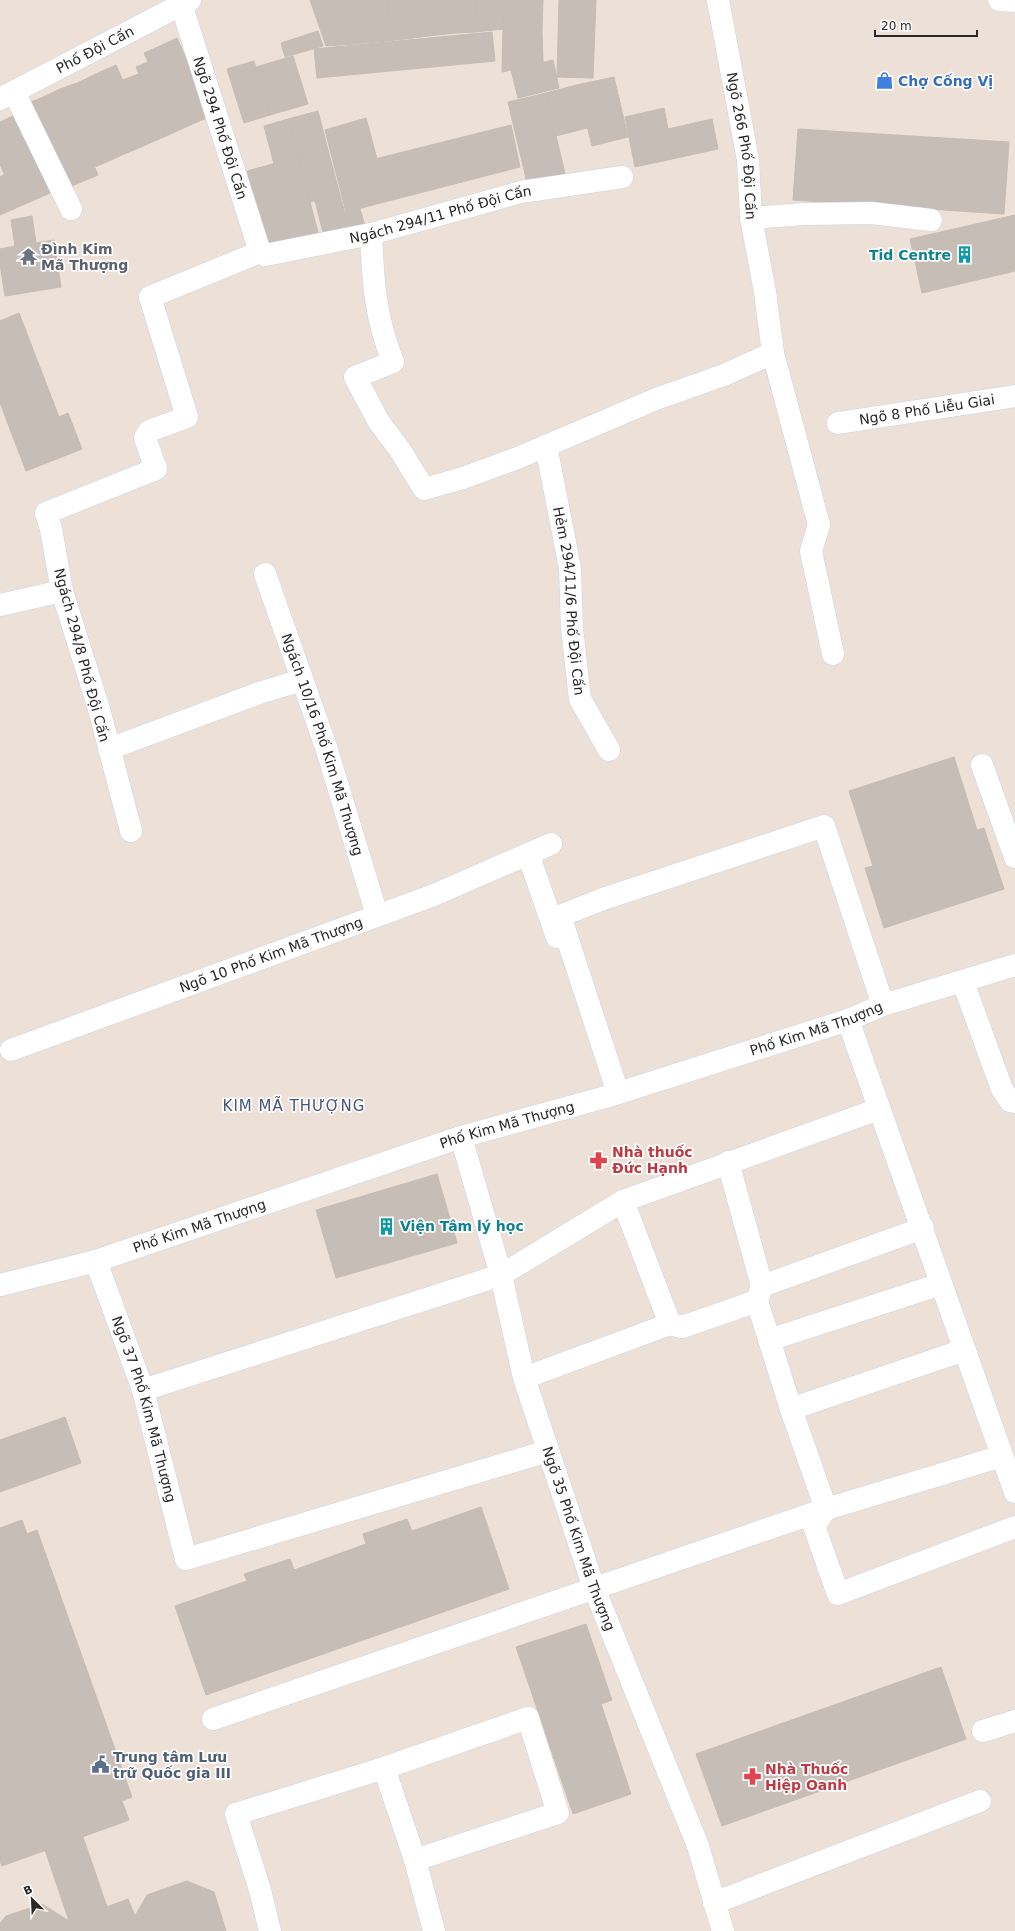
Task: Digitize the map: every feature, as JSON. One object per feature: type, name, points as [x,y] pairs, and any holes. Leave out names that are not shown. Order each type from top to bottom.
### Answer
[{"type":"street","name":"Ngõ 266 Phố Đội Cấn","points":[[718,0],[748,160],[751,218],[765,292],[773,353],[818,525],[811,551],[833,654]]},
{"type":"street","points":[[999,0],[1015,1]]},
{"type":"street","name":"Phố Đội Cấn","points":[[7,95],[186,2]]},
{"type":"street","name":"Ngõ 294 Phố Đội Cấn","points":[[186,2],[260,252]]},
{"type":"street","points":[[7,95],[71,209]]},
{"type":"street","name":"Ngách 294/11 Phố Đội Cấn","points":[[260,252],[265,255],[371,234],[521,192],[622,177]]},
{"type":"street","points":[[751,218],[804,214],[871,214],[931,220]]},
{"type":"street","points":[[371,234],[373,286],[382,334],[393,362],[354,377],[379,422],[400,450],[424,489],[463,478],[546,446],[656,399],[724,375],[773,353]]},
{"type":"street","name":"Ngách 294/8 Phố Đội Cấn","points":[[131,831],[99,709],[62,591],[51,529],[46,513],[156,469],[145,438],[146,434],[149,431],[188,417],[150,297],[260,252]]},
{"type":"street","name":"Ngõ 8 Phố Liễu Giai","points":[[838,423],[1015,396]]},
{"type":"street","name":"Hẻm 294/11/6 Phố Đội Cấn","points":[[546,446],[570,568],[572,628],[580,699],[609,750]]},
{"type":"street","name":"Ngách 10/16 Phố Kim Mã Thượng","points":[[265,574],[326,747],[377,915]]},
{"type":"street","points":[[0,605],[62,591]]},
{"type":"street","points":[[109,749],[262,692],[302,680]]},
{"type":"street","points":[[982,765],[1015,857]]},
{"type":"street","points":[[614,1094],[560,916],[603,899],[824,826],[883,1005]]},
{"type":"street","name":"Ngõ 10 Phố Kim Mã Thượng","points":[[11,1050],[322,938],[377,915],[434,895],[551,844]]},
{"type":"street","points":[[528,854],[614,1094]]},
{"type":"street","name":"Phố Kim Mã Thượng","points":[[0,1285],[96,1261],[461,1137],[614,1094],[848,1020],[883,1005],[1015,965]]},
{"type":"street","points":[[963,982],[1002,1090],[1010,1101],[1015,1102]]},
{"type":"street","points":[[848,1020],[923,1228],[941,1284],[1015,1492]]},
{"type":"street","points":[[143,1390],[501,1275],[623,1201],[879,1109]]},
{"type":"street","name":"Ngõ 35 Phố Kim Mã Thượng","points":[[461,1137],[501,1275],[524,1378],[548,1451],[594,1588],[698,1846],[723,1931]]},
{"type":"street","points":[[728,1162],[760,1293],[769,1340],[791,1409],[826,1509]]},
{"type":"street","points":[[623,1201],[670,1324]]},
{"type":"street","points":[[524,1378],[670,1324],[682,1327],[760,1293],[923,1228]]},
{"type":"street","name":"Ngõ 37 Phố Kim Mã Thượng","points":[[96,1261],[143,1390],[186,1559],[548,1451]]},
{"type":"street","points":[[769,1340],[941,1284]]},
{"type":"street","points":[[791,1409],[964,1350]]},
{"type":"street","points":[[213,1719],[826,1509],[1002,1456]]},
{"type":"street","points":[[826,1509],[814,1526],[838,1594],[1015,1527]]},
{"type":"street","points":[[270,1931],[260,1890],[236,1814],[384,1768],[528,1718],[558,1813],[415,1860]]},
{"type":"street","points":[[982,1731],[1015,1721]]},
{"type":"street","points":[[384,1768],[415,1860],[434,1931]]},
{"type":"street","points":[[714,1903],[980,1801]]},
{"type":"building","points":[[310,0],[347,0],[355,44],[326,46]]},
{"type":"building","points":[[347,0],[388,0],[387,41],[355,44]]},
{"type":"building","points":[[388,0],[414,0],[413,38],[387,41]]},
{"type":"building","points":[[414,0],[437,0],[436,35],[413,38]]},
{"type":"building","points":[[437,0],[457,0],[456,33],[436,35]]},
{"type":"building","points":[[457,0],[476,0],[475,32],[456,33]]},
{"type":"building","points":[[476,0],[504,0],[503,29],[475,32]]},
{"type":"building","points":[[504,0],[525,0],[525,29],[503,29]]},
{"type":"building","points":[[525,0],[543,0],[542,30],[525,29]]},
{"type":"building","points":[[559,0],[596,0],[593,78],[557,77]]},
{"type":"building","points":[[503,29],[542,30],[543,63],[502,72]]},
{"type":"building","points":[[318,31],[323,46],[285,57],[281,43]]},
{"type":"building","points":[[492,32],[495,61],[317,78],[314,49]]},
{"type":"building","points":[[177,38],[211,116],[195,123],[160,46]]},
{"type":"building","points":[[160,46],[195,123],[179,130],[144,53]]},
{"type":"building","points":[[293,56],[308,104],[270,115],[256,67]]},
{"type":"building","points":[[553,60],[559,88],[518,98],[511,70]]},
{"type":"building","points":[[254,61],[270,115],[244,123],[227,69]]},
{"type":"building","points":[[148,62],[179,130],[166,136],[136,67]]},
{"type":"building","points":[[116,65],[150,143],[134,150],[100,72]]},
{"type":"building","points":[[100,72],[134,150],[124,154],[90,77]]},
{"type":"building","points":[[139,74],[166,136],[150,143],[122,80]]},
{"type":"building","points":[[90,77],[124,154],[111,160],[77,83]]},
{"type":"building","points":[[614,77],[628,137],[592,146],[577,85]]},
{"type":"building","points":[[77,83],[111,160],[95,167],[60,89]]},
{"type":"building","points":[[577,85],[587,128],[556,136],[546,93]]},
{"type":"building","points":[[60,89],[98,175],[79,183],[41,98]]},
{"type":"building","points":[[546,93],[566,178],[528,187],[508,102]]},
{"type":"building","points":[[41,98],[79,183],[66,188],[29,103]]},
{"type":"building","points":[[664,108],[668,129],[712,119],[718,149],[635,167],[625,117]]},
{"type":"building","points":[[318,111],[328,150],[298,157],[288,119]]},
{"type":"building","points":[[15,115],[33,156],[18,166],[0,126],[0,122]]},
{"type":"building","points":[[366,118],[377,159],[335,169],[325,130]]},
{"type":"building","points":[[288,119],[298,157],[274,164],[264,126]]},
{"type":"building","points":[[511,125],[520,167],[346,212],[335,169]]},
{"type":"building","points":[[0,126],[18,166],[4,174],[0,164]]},
{"type":"building","points":[[798,129],[1009,142],[1004,214],[793,200]]},
{"type":"building","points":[[328,150],[340,195],[310,202],[298,157]]},
{"type":"building","points":[[33,156],[50,193],[0,215],[0,177]]},
{"type":"building","points":[[298,157],[306,186],[254,199],[247,171]]},
{"type":"building","points":[[306,186],[310,202],[259,217],[254,199]]},
{"type":"building","points":[[340,195],[345,213],[360,209],[366,229],[325,240],[315,201]]},
{"type":"building","points":[[310,202],[319,236],[268,249],[259,217]]},
{"type":"building","name":"Tid Centre","points":[[1015,215],[1015,271],[922,293],[910,239]]},
{"type":"building","name":"Đình Kim Mã Thượng","points":[[32,216],[36,243],[54,240],[61,287],[5,296],[0,264],[0,249],[15,246],[11,220]]},
{"type":"building","points":[[19,313],[59,417],[68,413],[82,449],[26,471],[0,403],[0,321]]},
{"type":"building","points":[[954,757],[977,830],[984,828],[1004,889],[884,928],[865,868],[873,866],[849,791]]},
{"type":"building","name":"Viện Tâm lý học","points":[[437,1174],[457,1243],[336,1278],[316,1210]]},
{"type":"building","points":[[65,1417],[81,1463],[0,1492],[0,1440]]},
{"type":"building","points":[[481,1507],[509,1589],[206,1695],[175,1606],[247,1581],[244,1574],[290,1559],[294,1570],[366,1544],[363,1534],[407,1519],[412,1531]]},
{"type":"building","points":[[22,1520],[27,1534],[37,1530],[132,1797],[122,1801],[129,1820],[2,1866],[0,1861],[0,1528]]},
{"type":"building","points":[[586,1624],[612,1700],[601,1704],[631,1794],[573,1814],[516,1647]]},
{"type":"building","points":[[941,1667],[966,1739],[722,1826],[696,1754]]},
{"type":"building","points":[[83,1837],[107,1907],[69,1921],[45,1850]]},
{"type":"building","points":[[187,1881],[214,1892],[226,1931],[0,1931],[0,1923],[6,1916],[42,1904],[69,1921],[128,1899],[135,1916],[147,1895]]},
{"type":"place","name":"Chợ Cống Vị","points":[[885,81]]},
{"type":"place","name":"Tid Centre","points":[[964,255]]},
{"type":"place","name":"Đình Kim Mã Thượng","points":[[28,257]]},
{"type":"place","name":"Nhà thuốc Đức Hạnh","points":[[599,1160]]},
{"type":"place","name":"Viện Tâm lý học","points":[[387,1226]]},
{"type":"place","name":"Trung tâm Lưu trữ Quốc gia III","points":[[100,1765]]},
{"type":"place","name":"Nhà Thuốc Hiệp Oanh","points":[[752,1777]]},
{"type":"district","name":"KIM MÃ THƯỢNG","points":[[294,1106]]}]
